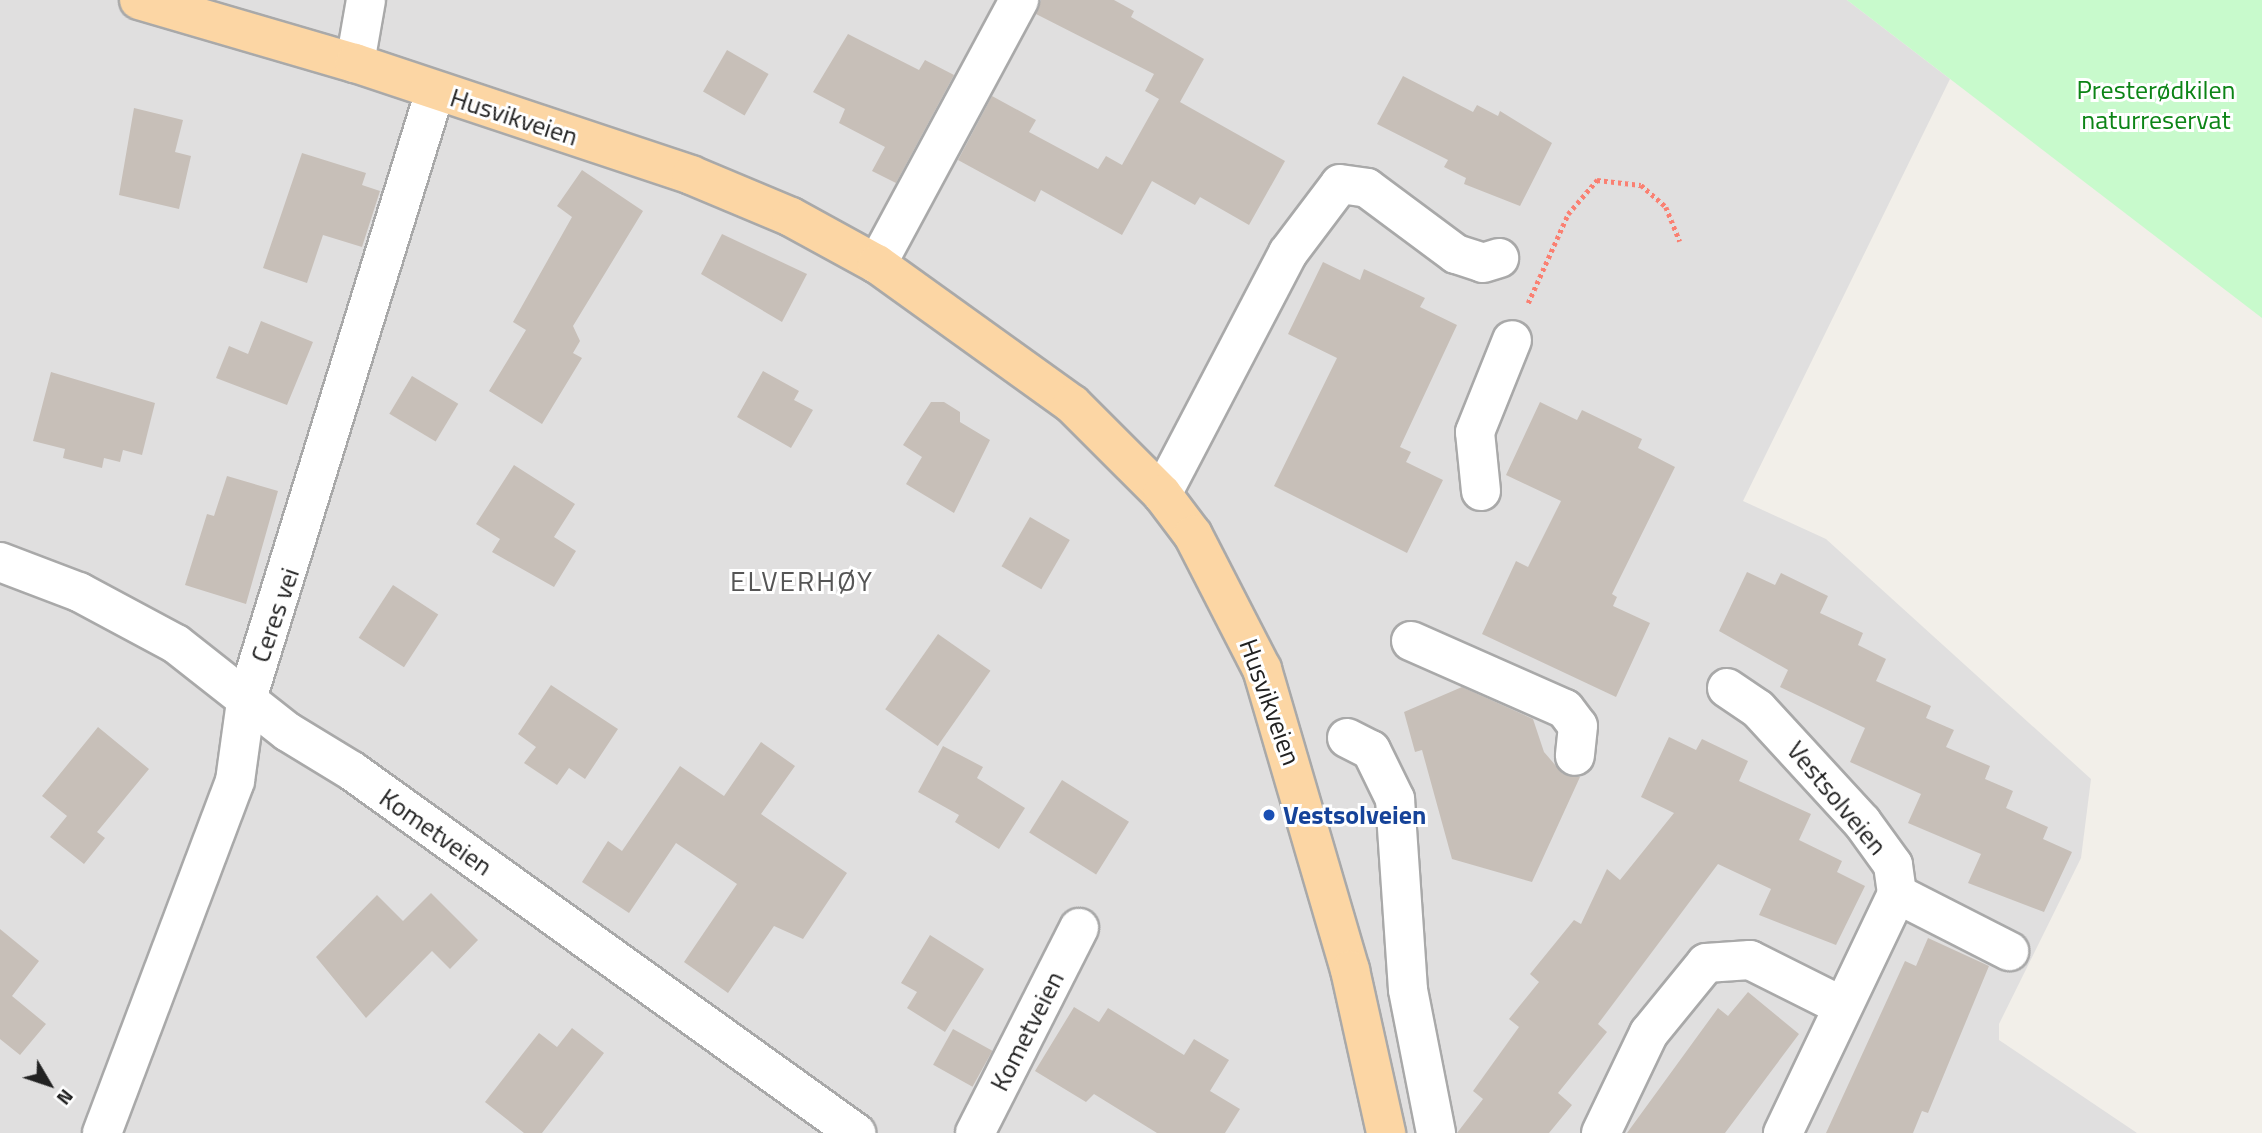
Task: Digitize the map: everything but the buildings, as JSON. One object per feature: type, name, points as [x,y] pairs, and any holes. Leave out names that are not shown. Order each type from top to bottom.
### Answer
[{"type":"main road","name":"Husvikveien","points":[[139,0],[355,63],[691,175],[791,217],[877,264],[1072,404],[1162,494],[1193,535],[1262,669],[1350,970],[1386,1133]]},
{"type":"street","points":[[355,63],[366,0]]},
{"type":"street","points":[[877,264],[1019,0]]},
{"type":"street","name":"Ceres vei","points":[[102,1133],[235,780],[246,702],[435,91]]},
{"type":"street","points":[[1162,494],[1288,253],[1340,184],[1367,188],[1456,254],[1483,262],[1499,258]]},
{"type":"street","points":[[1480,491],[1475,432],[1513,340]]},
{"type":"street","name":"Kometveien","points":[[0,562],[127,615],[176,644],[246,702],[856,1133]]},
{"type":"street","points":[[1411,640],[1565,709],[1577,726],[1575,756]]},
{"type":"street","name":"Vestsolveien","points":[[1727,688],[1758,709],[1862,822],[1893,865],[1897,894]]},
{"type":"street","points":[[1347,737],[1371,750],[1395,799],[1408,990],[1436,1133]]},
{"type":"street","points":[[1783,1133],[1840,1005],[1897,894],[2009,951]]},
{"type":"street","name":"Kometveien","points":[[975,1133],[1079,928]]},
{"type":"street","points":[[1601,1133],[1649,1033],[1706,964],[1750,960],[1840,1005]]},
{"type":"path","points":[[1513,340],[1568,214],[1597,180],[1626,180],[1648,191],[1666,207],[1680,241]]},
{"type":"shaded area","points":[[0,0],[1847,0],[1950,79],[1743,501],[1826,539],[2091,779],[2081,858],[1999,1024],[1999,1040],[2137,1133],[0,1133]]},
{"type":"green space","name":"Presterødkilen naturreservat","points":[[1847,0],[2262,0],[2262,318]]},
{"type":"place","name":"Vestsolveien","points":[[1269,815]]},
{"type":"district","name":"ELVERHØY","points":[[802,581]]}]
